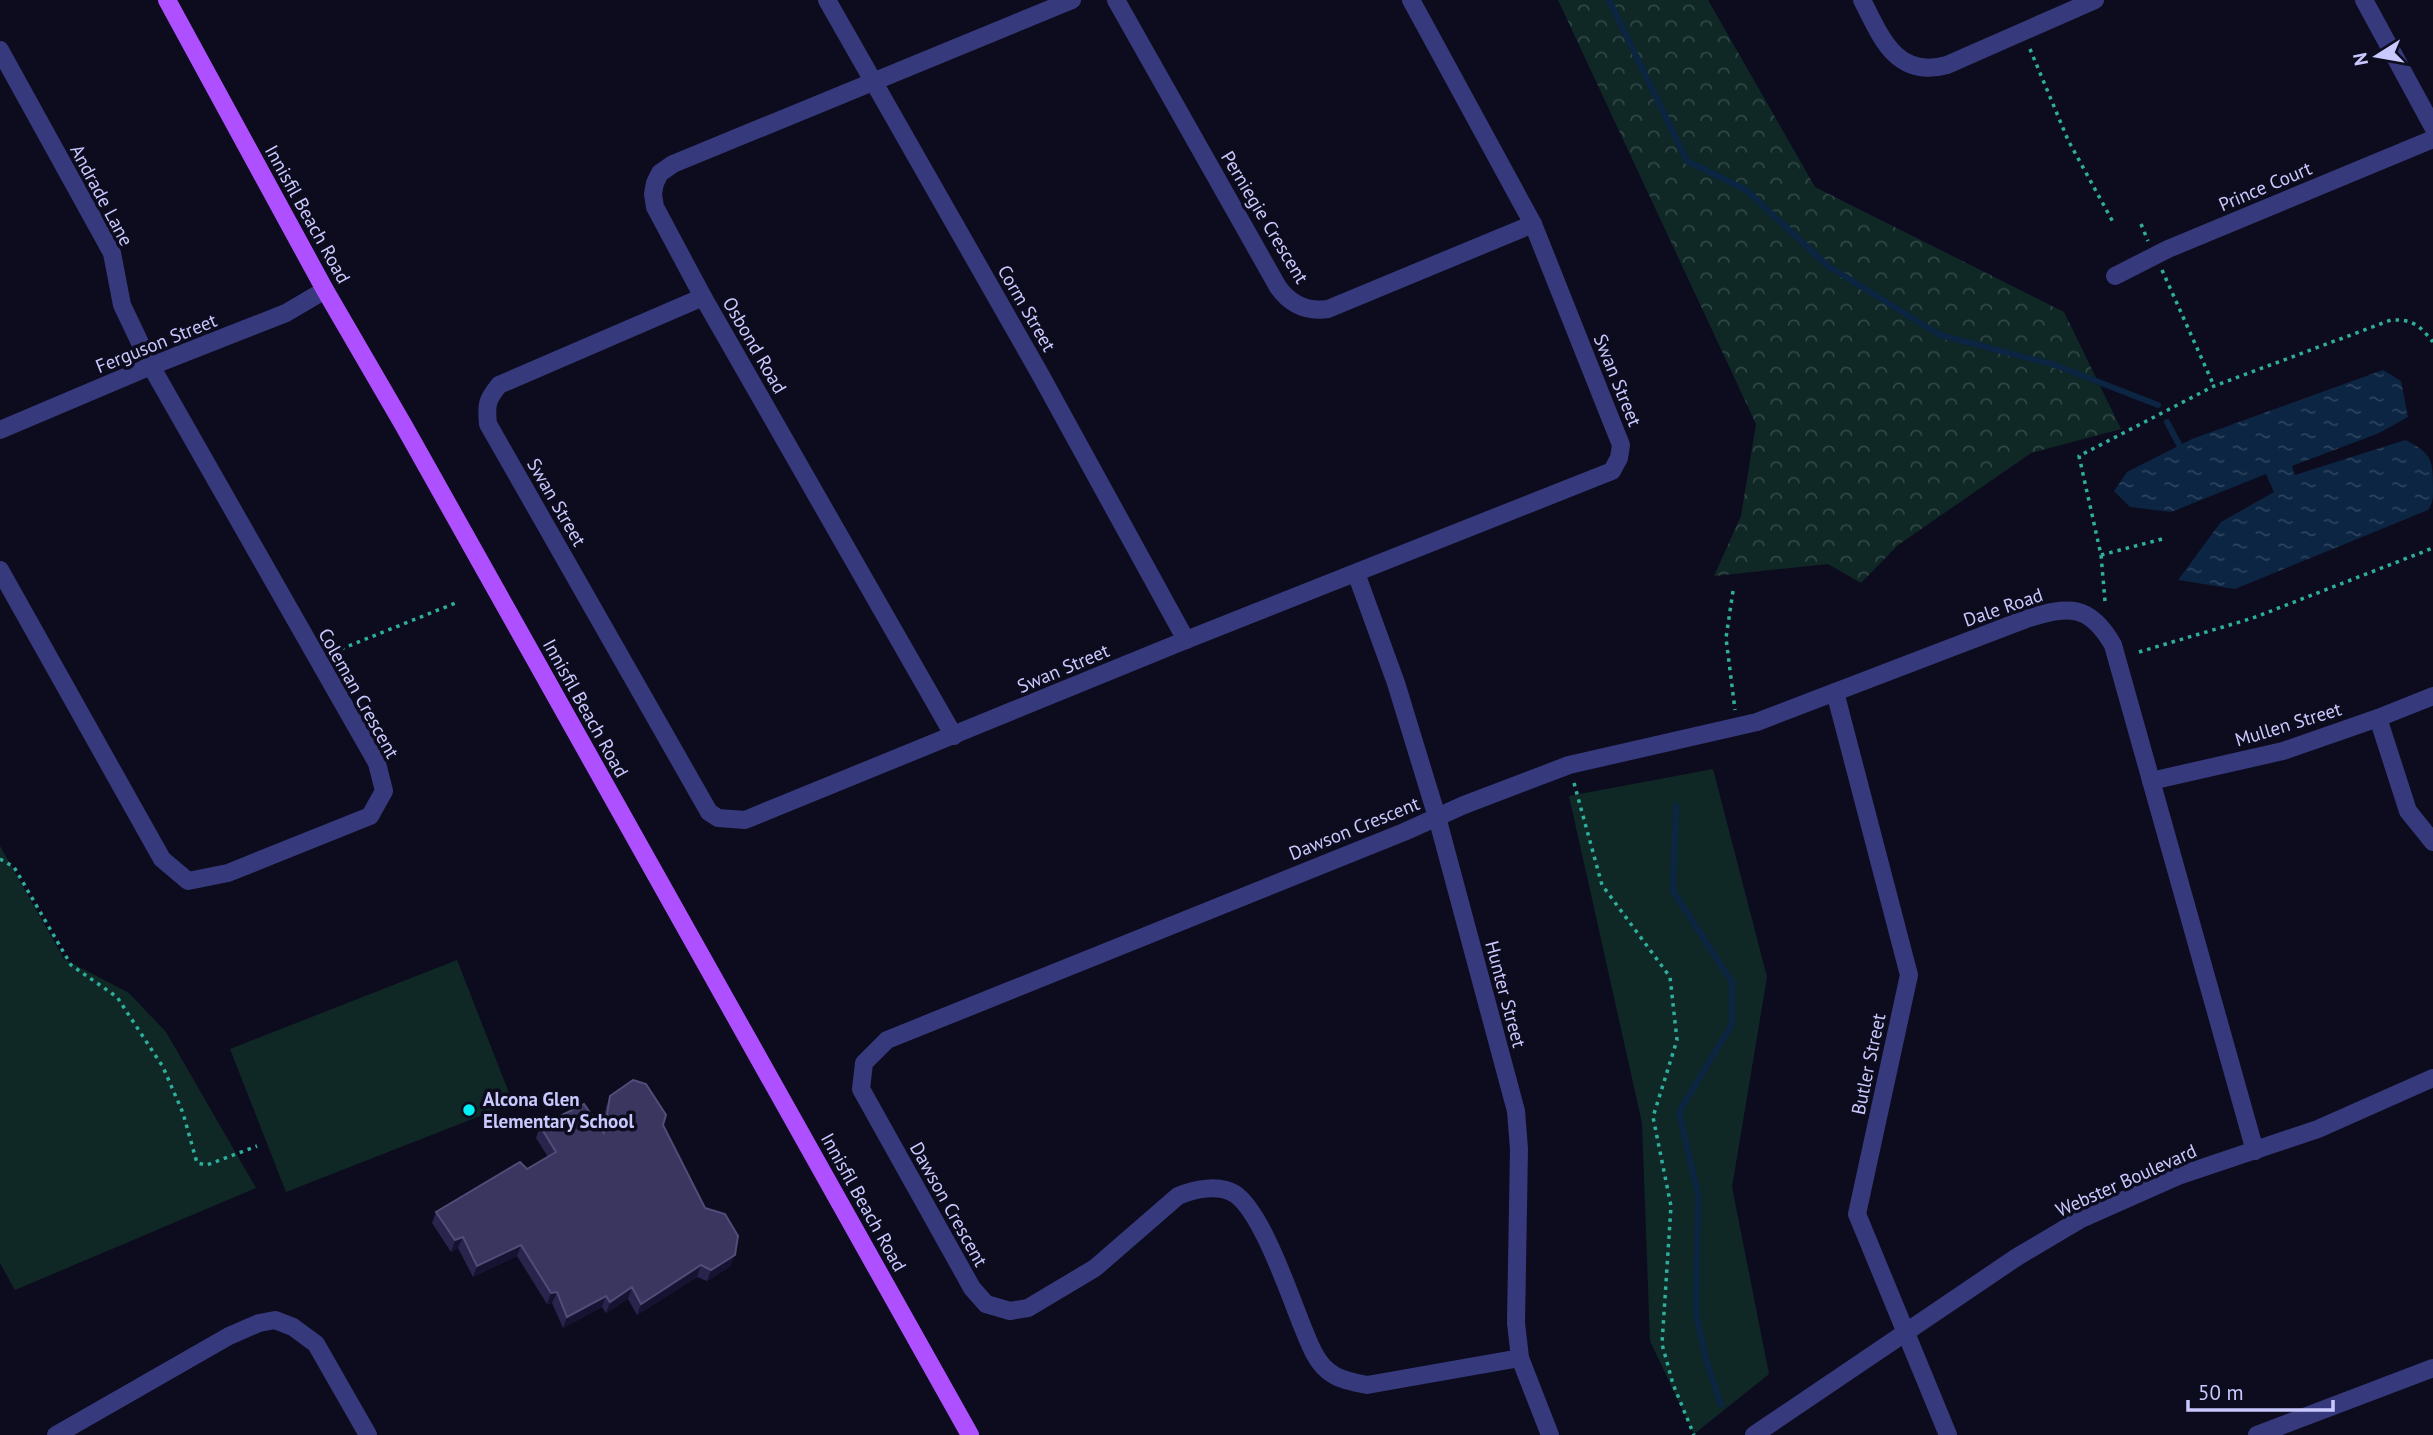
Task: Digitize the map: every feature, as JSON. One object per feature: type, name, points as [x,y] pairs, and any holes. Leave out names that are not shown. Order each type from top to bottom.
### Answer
[{"type":"main road","name":"Innisfil Beach Road","points":[[167,0],[325,290],[970,1435]]},
{"type":"street","name":"Corm Street","points":[[827,0],[1033,362],[1186,640]]},
{"type":"street","points":[[874,83],[1072,0]]},
{"type":"street","name":"Perniegie Crescent","points":[[1115,0],[1278,287],[1295,304],[1310,309],[1328,309],[1533,224]]},
{"type":"street","name":"Swan Street","points":[[704,297],[499,384],[487,400],[488,424],[709,812],[718,818],[745,820],[1186,640],[1612,471],[1621,445],[1533,224],[1411,0]]},
{"type":"street","points":[[1862,0],[1889,49],[1903,61],[1920,67],[1947,65],[2095,0]]},
{"type":"street","points":[[2364,0],[2433,127]]},
{"type":"street","name":"Andrade Lane","points":[[0,50],[112,253],[122,305],[151,366]]},
{"type":"street","name":"Osbond Road","points":[[874,83],[673,164],[660,173],[653,188],[655,206],[954,736]]},
{"type":"street","name":"Prince Court","points":[[2115,276],[2155,256],[2433,139]]},
{"type":"street","name":"Ferguson Street","points":[[0,430],[286,313],[325,290]]},
{"type":"street","name":"Coleman Crescent","points":[[0,570],[162,859],[188,881],[228,873],[370,816],[383,791],[377,763],[151,366]]},
{"type":"street","name":"Hunter Street","points":[[1356,573],[1396,683],[1437,817],[1516,1111],[1519,1149],[1516,1323],[1520,1358],[1550,1435]]},
{"type":"street","name":"Dale Road","points":[[1437,817],[1569,765],[1757,722],[2026,619],[2055,610],[2070,609],[2086,615],[2102,626],[2113,645],[2255,1152]]},
{"type":"street","name":"Butler Street","points":[[1835,692],[1909,975],[1857,1214],[1948,1435]]},
{"type":"street","name":"Mullen Street","points":[[2151,781],[2283,751],[2433,696]]},
{"type":"street","points":[[2378,718],[2408,811],[2433,842]]},
{"type":"street","name":"Dawson Crescent","points":[[1437,817],[887,1040],[864,1063],[861,1089],[971,1288],[986,1304],[1010,1311],[1028,1308],[1095,1268],[1178,1196],[1194,1189],[1214,1189],[1233,1193],[1247,1206],[1276,1262],[1312,1350],[1326,1370],[1344,1380],[1367,1385],[1520,1358]]},
{"type":"street","name":"Webster Boulevard","points":[[1754,1435],[2017,1257],[2081,1219],[2178,1176],[2255,1152],[2368,1108],[2433,1078]]},
{"type":"street","points":[[56,1435],[229,1336],[259,1322],[275,1320],[293,1327],[316,1344],[368,1435]]},
{"type":"street","points":[[2256,1435],[2433,1368]]},
{"type":"path","points":[[2022,31],[2068,140],[2113,222]]},
{"type":"path","points":[[2141,224],[2214,386]]},
{"type":"path","points":[[2105,601],[2101,555],[2079,456],[2214,386],[2391,320],[2406,319],[2419,324],[2433,342]]},
{"type":"path","points":[[2101,555],[2166,538]]},
{"type":"path","points":[[2139,652],[2253,618],[2433,548]]},
{"type":"path","points":[[1734,591],[1726,638],[1737,726]]},
{"type":"path","points":[[341,649],[458,602]]},
{"type":"path","points":[[1569,765],[1602,885],[1670,977],[1677,1040],[1653,1117],[1671,1206],[1662,1344],[1673,1384],[1694,1435]]},
{"type":"path","points":[[0,859],[14,866],[71,965],[117,997],[163,1067],[183,1113],[197,1163],[207,1165],[257,1146]]},
{"type":"green space","points":[[1558,0],[1708,0],[1815,187],[2064,312],[2121,429],[2031,453],[1898,545],[1861,583],[1828,564],[1714,576],[1741,516],[1756,424]]},
{"type":"green space","points":[[1713,769],[1767,977],[1732,1187],[1769,1374],[1694,1434],[1650,1341],[1642,1123],[1569,796]]},
{"type":"green space","points":[[0,846],[64,959],[129,993],[166,1032],[256,1188],[15,1290],[0,1263]]},
{"type":"green space","points":[[457,960],[513,1103],[286,1192],[230,1049]]},
{"type":"water","points":[[2383,370],[2401,381],[2408,417],[2379,433],[2292,466],[2295,475],[2405,440],[2421,449],[2431,464],[2433,498],[2428,510],[2235,589],[2178,580],[2221,522],[2274,492],[2266,474],[2171,512],[2130,507],[2114,491],[2127,472],[2192,439]]},
{"type":"building","points":[[633,1080],[646,1084],[666,1115],[663,1125],[705,1208],[725,1214],[738,1236],[735,1255],[711,1270],[701,1265],[641,1304],[632,1287],[610,1302],[606,1296],[567,1317],[557,1292],[551,1293],[521,1245],[477,1266],[463,1237],[455,1240],[436,1212],[520,1162],[527,1169],[556,1152],[540,1126],[584,1104],[604,1133],[610,1096]]},
{"type":"waterway","points":[[1609,0],[1687,161],[1746,190],[1828,266],[1940,335],[2055,365],[2158,405]]},
{"type":"waterway","points":[[2167,422],[2183,452]]},
{"type":"waterway","points":[[1676,806],[1673,891],[1732,982],[1732,1024],[1679,1112],[1698,1194],[1696,1313],[1706,1359],[1721,1405]]},
{"type":"place","name":"Alcona Glen Elementary School","points":[[469,1110]]}]
